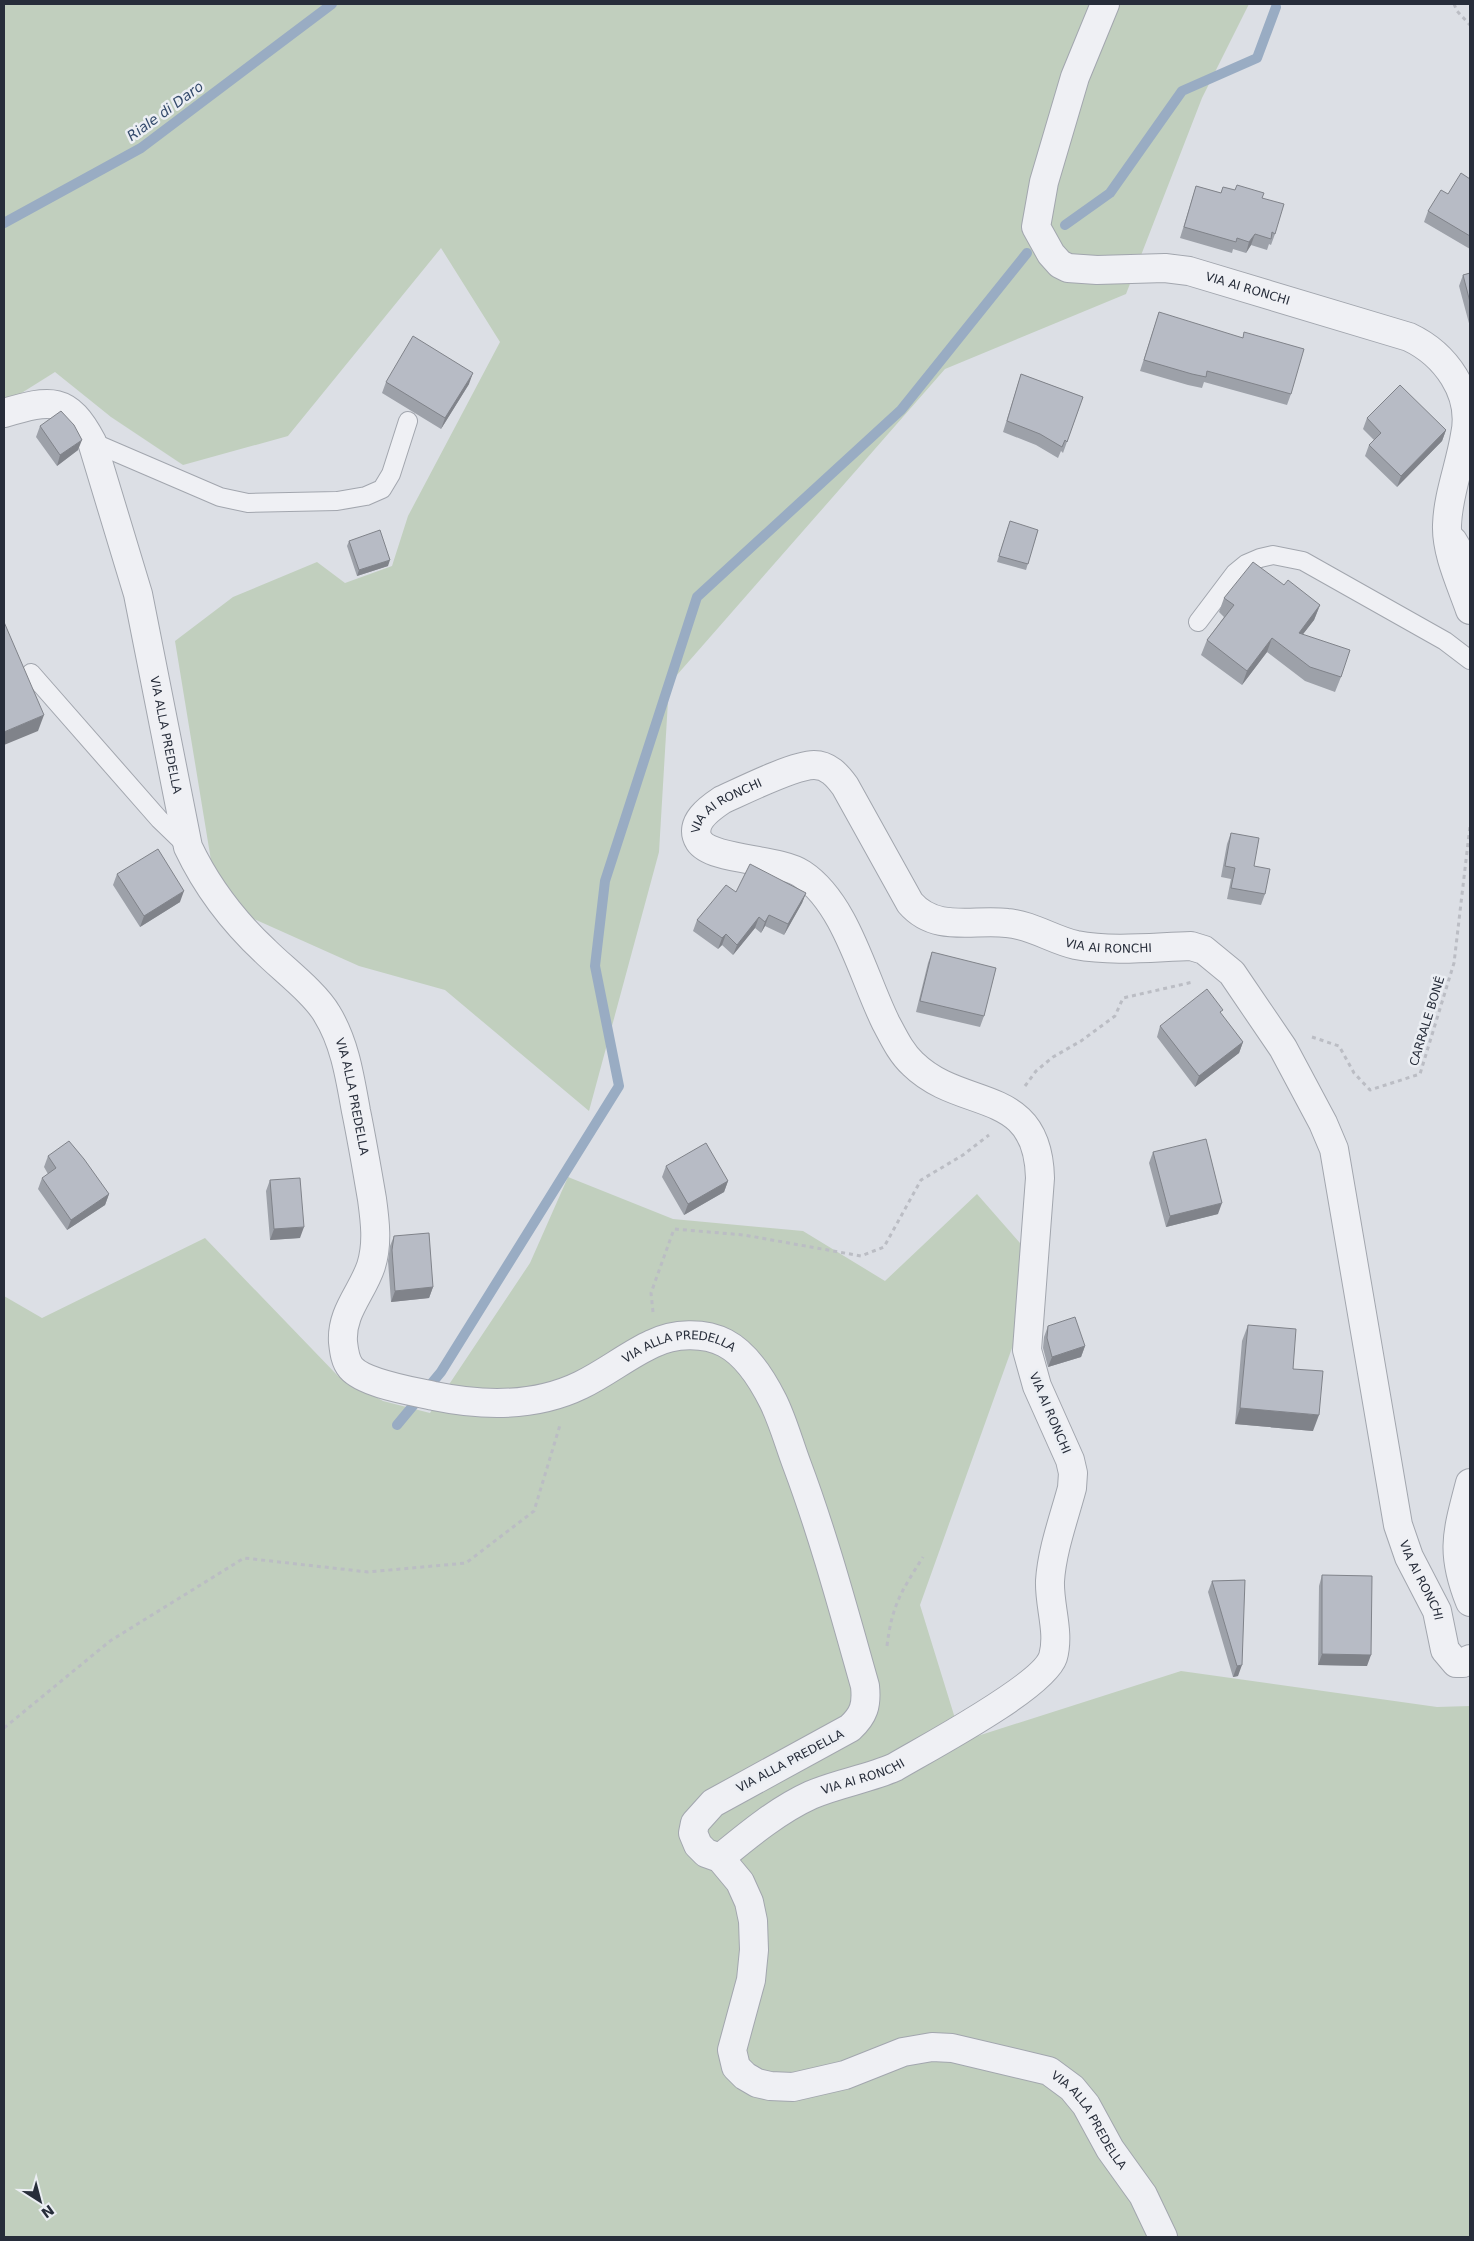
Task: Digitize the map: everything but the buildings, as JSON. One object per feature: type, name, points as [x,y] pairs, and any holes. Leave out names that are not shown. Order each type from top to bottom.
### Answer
[{"type":"street","name":"VIA AI RONCHI","points":[[1105,4],[1075,77],[1044,182],[1036,227],[1051,254],[1060,264],[1068,268],[1096,270],[1165,268],[1189,271],[1409,337],[1423,344],[1438,356],[1451,371],[1464,400],[1467,420],[1466,436],[1448,508],[1447,528],[1456,572],[1470,610]]},
{"type":"street","name":"VIA ALLA PREDELLA","points":[[4,413],[22,407],[55,403],[65,406],[82,424],[92,442],[138,594],[188,847],[206,878],[235,920],[326,1010],[338,1036],[347,1064],[375,1222],[375,1249],[370,1268],[350,1306],[345,1321],[344,1350],[348,1364],[354,1371],[365,1377],[408,1390],[461,1402],[515,1402],[545,1398],[580,1385],[654,1342],[678,1336],[692,1336],[710,1338],[726,1344],[736,1351],[760,1378],[774,1403],[819,1526],[865,1686],[866,1700],[860,1720],[850,1728],[713,1803],[695,1823],[693,1833],[698,1845],[706,1853],[720,1858],[740,1882],[749,1902],[753,1921],[754,1950],[751,1980],[732,2050],[736,2067],[744,2076],[770,2086],[793,2087],[845,2075],[902,2052],[932,2047],[952,2048],[1049,2070],[1072,2088],[1086,2105],[1110,2149],[1144,2195],[1163,2237]]},
{"type":"street","name":"VIA AI RONCHI","points":[[720,1858],[747,1836],[810,1796],[834,1786],[876,1775],[895,1767],[1015,1695],[1047,1668],[1052,1658],[1055,1644],[1050,1578],[1072,1488],[1073,1473],[1070,1460],[1037,1386],[1027,1350],[1040,1178],[1039,1160],[1032,1138],[1015,1115],[1000,1106],[928,1077],[912,1064],[898,1046],[874,999],[842,920],[815,885],[802,873],[784,866],[730,856],[712,850],[700,843],[697,836],[696,827],[702,816],[722,800],[797,768],[814,765],[827,768],[837,775],[910,903],[917,911],[928,918],[964,923],[1013,924],[1074,944],[1092,947],[1191,946],[1204,950],[1232,973],[1283,1048],[1323,1123],[1334,1149],[1398,1525],[1410,1557],[1434,1604],[1445,1650],[1456,1663],[1463,1663],[1470,1659]]},
{"type":"street","points":[[1470,1483],[1457,1532],[1456,1549],[1458,1565],[1470,1602]]},
{"type":"lane","points":[[92,442],[220,497],[248,503],[337,501],[366,496],[382,489],[391,474],[408,421]]},
{"type":"lane","points":[[1447,528],[1458,538],[1470,560]]},
{"type":"lane","points":[[1198,622],[1235,573],[1246,564],[1273,555],[1303,561],[1445,641],[1470,660]]},
{"type":"lane","points":[[31,674],[159,819],[188,847]]},
{"type":"path","points":[[1454,4],[1457,11],[1470,25]]},
{"type":"path","name":"CARRALE BONÉ","points":[[1308,1036],[1339,1046],[1354,1073],[1370,1090],[1420,1074],[1454,963],[1470,826]]},
{"type":"path","points":[[886,1647],[890,1618],[899,1595],[923,1558]]},
{"type":"green space","points":[[4,4],[1249,4],[1202,98],[1126,294],[945,369],[669,684],[659,852],[589,1111],[445,990],[359,966],[218,903],[175,641],[233,597],[317,562],[345,583],[392,566],[408,516],[500,342],[441,248],[288,436],[183,465],[111,417],[55,372],[4,404]]},
{"type":"green space","points":[[568,1177],[673,1219],[803,1231],[885,1281],[977,1194],[1041,1267],[920,1605],[962,1741],[1181,1671],[1437,1707],[1470,1706],[1470,2237],[4,2237],[4,1296],[42,1318],[205,1238],[338,1376],[383,1401],[430,1413],[530,1263]]},
{"type":"waterway","name":"Riale di Daro","points":[[4,223],[141,148],[332,4]]},
{"type":"waterway","points":[[1065,225],[1110,193],[1182,91],[1257,58],[1276,7]]},
{"type":"waterway","points":[[397,1425],[441,1372],[619,1086],[595,966],[605,881],[697,597],[901,410],[1027,253]]}]
